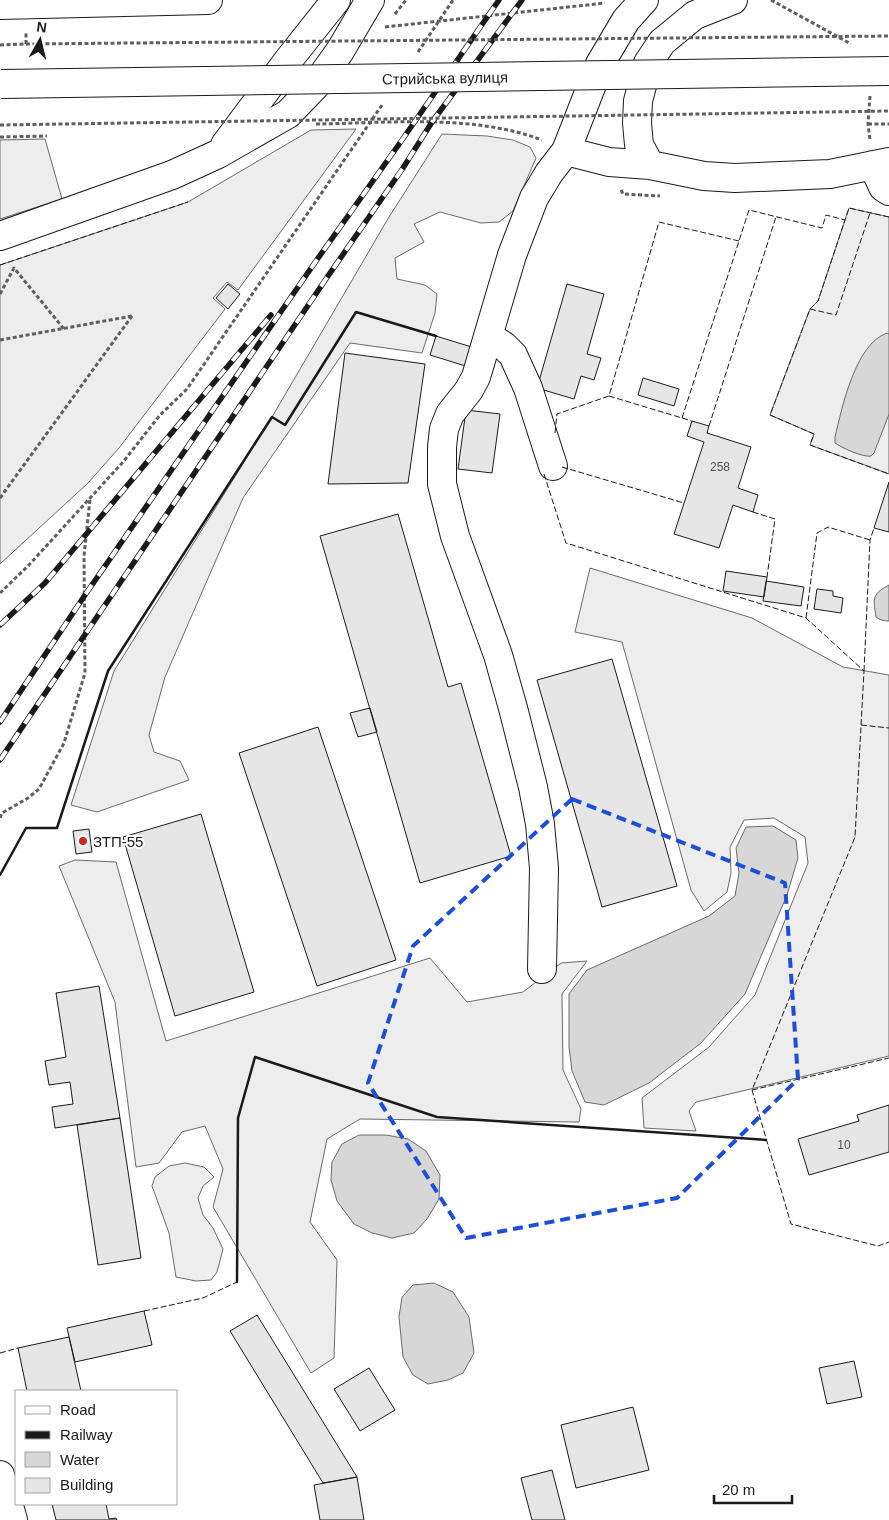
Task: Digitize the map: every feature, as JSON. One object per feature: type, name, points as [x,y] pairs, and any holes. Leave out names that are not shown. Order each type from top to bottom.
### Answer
[{"type":"street","points":[[0,5],[208,0]]},
{"type":"street","points":[[218,154],[336,0]]},
{"type":"street","points":[[0,236],[172,175],[218,154],[288,114],[314,86],[330,65],[370,0]]},
{"type":"street","points":[[542,969],[544,868],[534,787],[498,655],[455,536],[444,496],[441,466],[444,429],[450,414],[469,390],[476,377],[512,255],[534,198],[566,151],[600,64],[626,20],[644,0]]},
{"type":"street","points":[[650,165],[639,145],[637,123],[638,101],[648,63],[662,42],[695,15],[733,0]]},
{"type":"street","name":"Стрийська вулиця","points":[[1,84],[889,71]]},
{"type":"street","points":[[566,151],[609,162],[650,165],[704,176],[735,178],[830,174],[881,164],[883,187],[889,190]]},
{"type":"street","points":[[488,336],[504,346],[513,355],[528,388],[553,466]]},
{"type":"street","points":[[0,1475],[10,1517]]},
{"type":"path","points":[[418,52],[453,0]]},
{"type":"path","points":[[771,0],[856,48]]},
{"type":"path","points":[[384,27],[612,2]]},
{"type":"path","points":[[26,31],[26,44]]},
{"type":"path","points":[[0,45],[889,36]]},
{"type":"path","points":[[870,92],[868,124],[881,164]]},
{"type":"path","points":[[0,593],[28,566],[123,462],[160,415],[187,389],[385,100]]},
{"type":"path","points":[[0,125],[889,111]]},
{"type":"path","points":[[301,124],[432,122],[489,126],[512,130],[566,151]]},
{"type":"path","points":[[868,124],[889,124]]},
{"type":"path","points":[[0,137],[47,136]]},
{"type":"path","points":[[0,294],[14,268],[64,328]]},
{"type":"path","points":[[0,340],[132,316],[0,498]]},
{"type":"path","points":[[0,818],[2,813],[39,789],[64,743],[85,673],[84,556],[90,498]]},
{"type":"highlighted area","points":[[572,799],[785,883],[798,1079],[677,1198],[466,1238],[368,1083],[413,946]]},
{"type":"shaded area","points":[[356,129],[238,290],[227,282],[213,298],[225,309],[119,448],[88,483],[0,564],[0,265],[188,202],[311,130]]},
{"type":"shaded area","points":[[442,134],[487,136],[513,140],[530,147],[536,158],[513,211],[499,222],[481,223],[440,212],[414,224],[424,242],[395,258],[397,279],[425,285],[437,294],[435,313],[422,353],[350,343],[243,498],[165,677],[149,735],[154,752],[180,761],[189,780],[97,812],[71,805],[114,671],[272,417],[389,217]]},
{"type":"shaded area","points":[[45,139],[62,199],[0,219],[0,140]]},
{"type":"shaded area","points":[[849,208],[889,217],[889,474],[810,445],[814,434],[770,415],[810,309],[818,301]]},
{"type":"shaded area","points":[[590,568],[752,618],[843,667],[889,675],[889,1056],[696,1102],[689,1111],[696,1131],[644,1128],[642,1098],[709,1047],[755,995],[808,863],[805,837],[774,818],[744,820],[730,847],[731,873],[727,892],[704,911],[691,890],[622,642],[575,632]]},
{"type":"shaded area","points":[[75,860],[116,862],[166,1041],[430,958],[467,1002],[523,992],[561,963],[587,961],[562,994],[563,1070],[581,1109],[579,1122],[360,1119],[327,1139],[310,1222],[337,1260],[334,1358],[311,1373],[213,1207],[223,1169],[205,1126],[182,1132],[159,1163],[136,1167],[115,1002],[59,866]]},
{"type":"shaded area","points":[[185,1163],[204,1167],[214,1177],[203,1186],[198,1198],[203,1215],[213,1228],[223,1249],[217,1272],[211,1280],[196,1281],[176,1277],[169,1233],[152,1186],[155,1177],[169,1166]]},
{"type":"water","points":[[887,333],[889,334],[889,414],[874,453],[868,456],[852,452],[838,445],[835,443],[835,437],[846,394],[858,363],[876,339]]},
{"type":"water","points":[[889,585],[889,621],[876,617],[874,601],[879,591]]},
{"type":"water","points":[[773,826],[796,840],[798,858],[787,895],[745,994],[701,1043],[649,1083],[604,1105],[585,1102],[572,1071],[569,1047],[569,994],[587,970],[709,916],[735,896],[739,873],[736,848],[746,827]]},
{"type":"water","points":[[359,1135],[386,1135],[408,1139],[426,1151],[440,1175],[439,1199],[427,1219],[414,1233],[392,1238],[372,1233],[354,1224],[337,1201],[331,1180],[332,1162],[342,1144]]},
{"type":"water","points":[[434,1283],[453,1292],[469,1317],[474,1353],[463,1373],[448,1380],[428,1384],[413,1375],[403,1357],[399,1317],[402,1297],[413,1285]]},
{"type":"building","points":[[228,284],[240,294],[228,309],[216,298]]},
{"type":"building","points":[[567,284],[604,294],[587,354],[601,358],[594,380],[581,376],[574,399],[537,388]]},
{"type":"building","points":[[436,336],[478,349],[472,368],[430,355]]},
{"type":"building","points":[[345,353],[425,364],[408,483],[328,484]]},
{"type":"building","points":[[643,378],[679,389],[674,406],[638,395]]},
{"type":"building","points":[[466,410],[500,414],[492,473],[458,469]]},
{"type":"building","points":[[692,421],[709,426],[707,433],[751,447],[738,488],[758,495],[753,512],[733,505],[719,548],[674,534],[704,442],[687,436]]},
{"type":"building","points":[[889,482],[889,532],[874,528]]},
{"type":"building","points":[[398,514],[448,687],[461,683],[511,856],[420,883],[320,536]]},
{"type":"building","points":[[726,571],[767,577],[764,597],[723,591]]},
{"type":"building","points":[[766,581],[804,587],[801,606],[763,601]]},
{"type":"building","points":[[817,589],[833,591],[833,596],[843,598],[841,613],[814,609]]},
{"type":"building","points":[[612,659],[677,886],[602,907],[537,680]]},
{"type":"building","points":[[370,708],[377,732],[358,737],[350,713]]},
{"type":"building","points":[[318,727],[396,960],[317,986],[239,753]]},
{"type":"building","points":[[201,814],[254,992],[175,1016],[123,837]]},
{"type":"building","name":"ЗТП-55","points":[[89,829],[92,852],[76,854],[73,831]]},
{"type":"building","points":[[99,986],[120,1118],[55,1128],[52,1107],[73,1104],[70,1082],[49,1085],[45,1061],[66,1057],[56,993]]},
{"type":"building","points":[[889,1105],[889,1152],[809,1175],[798,1139],[859,1121],[857,1115]]},
{"type":"building","points":[[120,1118],[141,1258],[98,1265],[77,1125]]},
{"type":"building","points":[[144,1311],[152,1345],[75,1362],[67,1328]]},
{"type":"building","points":[[257,1315],[357,1477],[323,1483],[230,1331]]},
{"type":"building","points":[[69,1337],[81,1390],[27,1390],[18,1348]]},
{"type":"building","points":[[854,1361],[862,1397],[827,1404],[819,1368]]},
{"type":"building","points":[[369,1368],[395,1410],[360,1431],[334,1389]]},
{"type":"building","points":[[633,1407],[649,1470],[576,1488],[561,1425]]},
{"type":"building","points":[[552,1470],[565,1520],[532,1520],[521,1478]]},
{"type":"building","points":[[357,1477],[364,1520],[320,1520],[314,1485]]},
{"type":"building","points":[[52,1505],[106,1505],[109,1519],[116,1518],[117,1520],[56,1520]]},
{"type":"railway","points":[[0,722],[85,595],[499,0]]},
{"type":"railway","points":[[0,760],[403,168],[432,122],[522,0]]},
{"type":"railway","points":[[0,625],[45,583],[271,315]]},
{"type":"fence","points":[[0,265],[188,202]]},
{"type":"fence","points":[[889,217],[849,208],[818,301],[810,309],[770,415],[814,434],[810,445],[889,474]]},
{"type":"fence","points":[[682,418],[749,210],[822,228],[826,215],[845,220]]},
{"type":"fence","points":[[810,309],[836,315],[870,213]]},
{"type":"fence","points":[[709,426],[776,217]]},
{"type":"fence","points":[[555,433],[557,414],[609,396],[659,222],[739,241]]},
{"type":"fence","points":[[609,396],[692,421]]},
{"type":"fence","points":[[562,467],[684,503]]},
{"type":"fence","points":[[544,474],[566,543],[806,618],[864,671],[855,837],[752,1090],[791,1224],[878,1246],[889,1242]]},
{"type":"fence","points":[[753,512],[775,519],[767,577]]},
{"type":"fence","points":[[806,618],[817,533],[828,527],[870,540]]},
{"type":"fence","points":[[864,671],[870,540],[874,528]]},
{"type":"fence","points":[[861,725],[889,728]]},
{"type":"fence","points":[[752,1090],[889,1058]]},
{"type":"fence","points":[[144,1311],[203,1298],[237,1282]]},
{"type":"fence","points":[[0,1353],[18,1348]]},
{"type":"wall","points":[[0,875],[26,828],[57,828],[108,671],[272,417],[285,425],[356,312],[436,336]]},
{"type":"wall","points":[[237,1282],[238,1118],[255,1057],[437,1117],[766,1140]]},
{"type":"place","name":"ЗТП-55","points":[[83,841]]}]
